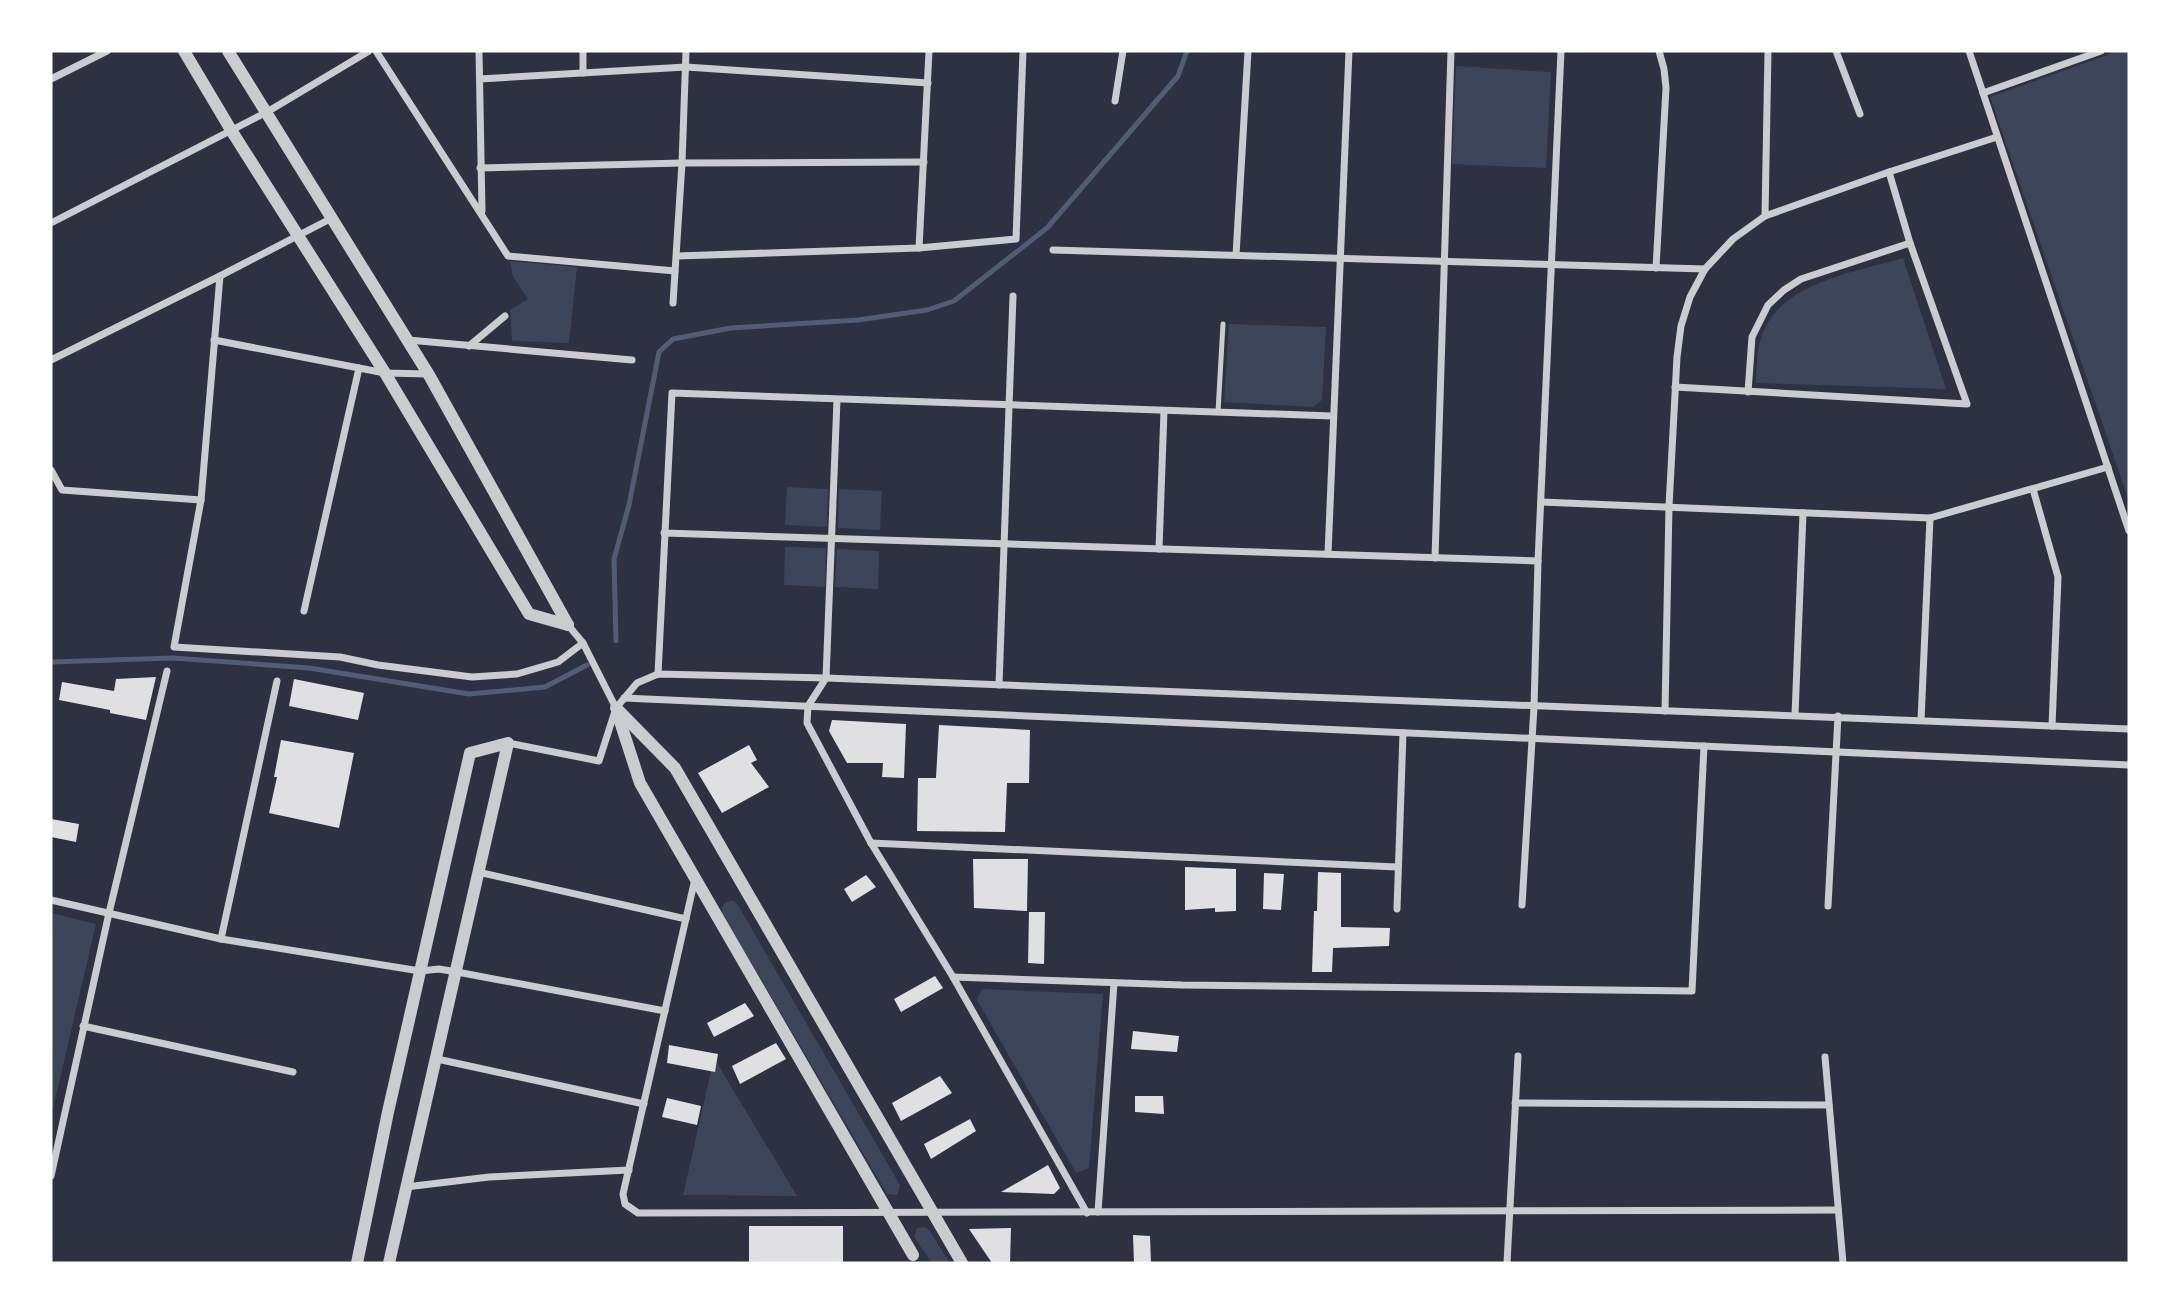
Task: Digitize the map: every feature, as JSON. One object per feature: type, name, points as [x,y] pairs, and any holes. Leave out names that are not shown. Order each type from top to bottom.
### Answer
[{"type":"street","points":[[51,79],[107,51]]},
{"type":"street","points":[[184,51],[384,373],[529,614],[568,625]]},
{"type":"street","points":[[228,51],[429,374],[568,625],[583,643],[616,708],[640,783],[913,1255]]},
{"type":"street","points":[[51,223],[267,112],[369,51]]},
{"type":"street","points":[[376,51],[508,256],[675,271]]},
{"type":"street","points":[[479,51],[482,214]]},
{"type":"street","points":[[583,51],[583,73]]},
{"type":"street","points":[[673,303],[682,163],[685,51]]},
{"type":"street","points":[[919,248],[929,51]]},
{"type":"street","points":[[677,256],[919,248],[1016,239],[1023,51]]},
{"type":"street","points":[[1115,101],[1123,51]]},
{"type":"street","points":[[1236,255],[1248,51]]},
{"type":"street","points":[[1328,554],[1349,51]]},
{"type":"street","points":[[1434,558],[1451,51]]},
{"type":"street","points":[[1522,905],[1533,738],[1538,561],[1561,51]]},
{"type":"street","points":[[1656,268],[1666,88],[1659,51]]},
{"type":"street","points":[[1765,216],[1768,51]]},
{"type":"street","points":[[1836,51],[1860,114]]},
{"type":"street","points":[[1969,51],[2129,531]]},
{"type":"street","points":[[1983,93],[2101,51]]},
{"type":"street","points":[[480,79],[686,68],[928,83]]},
{"type":"street","points":[[1665,711],[1669,506],[1675,387],[1681,327],[1690,297],[1705,269],[1733,239],[1765,216],[1997,137]]},
{"type":"street","points":[[480,167],[924,162]]},
{"type":"street","points":[[1675,387],[1967,404],[1910,243],[1889,172]]},
{"type":"street","points":[[51,360],[333,217]]},
{"type":"street","points":[[1748,392],[1752,337],[1768,305],[1784,290],[1801,279],[1910,243]]},
{"type":"street","points":[[1053,250],[1705,269]]},
{"type":"street","points":[[220,276],[201,500],[174,647],[340,657],[378,665],[472,677],[517,674],[558,662],[583,643]]},
{"type":"street","points":[[999,685],[1013,296]]},
{"type":"street","points":[[469,346],[505,316]]},
{"type":"street","points":[[214,340],[384,373],[429,374]]},
{"type":"street","points":[[407,340],[632,360]]},
{"type":"street","points":[[304,611],[359,368]]},
{"type":"street","points":[[658,674],[672,393],[1332,416]]},
{"type":"street","points":[[837,400],[826,677],[808,706],[807,723],[871,843],[953,977],[1087,1213]]},
{"type":"street","points":[[1159,549],[1164,411]]},
{"type":"street","points":[[1541,502],[1930,518],[2108,467]]},
{"type":"street","points":[[51,470],[62,490],[201,500]]},
{"type":"street","points":[[2033,489],[2058,577],[2052,726]]},
{"type":"street","points":[[1795,715],[1803,513]]},
{"type":"street","points":[[1921,720],[1930,518]]},
{"type":"street","points":[[664,533],[1538,561]]},
{"type":"street","points":[[51,1176],[54,1140],[167,671]]},
{"type":"street","points":[[357,1263],[388,1112],[470,752],[508,743],[600,761],[616,708],[637,683],[658,674],[826,677],[2129,729]]},
{"type":"street","points":[[221,939],[277,681]]},
{"type":"street","points":[[624,698],[2129,765]]},
{"type":"street","points":[[616,708],[675,768],[962,1263]]},
{"type":"street","points":[[1828,906],[1838,716]]},
{"type":"street","points":[[1397,909],[1403,733]]},
{"type":"street","points":[[389,1263],[508,743]]},
{"type":"street","points":[[953,977],[1182,985],[1692,990],[1704,746]]},
{"type":"street","points":[[871,843],[1398,867]]},
{"type":"street","points":[[478,872],[686,919]]},
{"type":"street","points":[[695,878],[623,1194],[624,1202],[635,1212],[1838,1210]]},
{"type":"street","points":[[51,900],[221,939],[421,971],[439,969],[665,1011]]},
{"type":"street","points":[[1098,1212],[1114,983]]},
{"type":"street","points":[[83,1026],[293,1073]]},
{"type":"street","points":[[1507,1263],[1518,1056]]},
{"type":"street","points":[[1825,1057],[1843,1263]]},
{"type":"street","points":[[437,1059],[644,1104]]},
{"type":"street","points":[[1515,1103],[1829,1105]]},
{"type":"street","points":[[405,1187],[489,1177],[629,1170]]},
{"type":"lane","points":[[1218,412],[1223,324]]},
{"type":"shaded area","points":[[2118,51],[2129,51],[2129,501],[1990,97]]},
{"type":"shaded area","points":[[1456,66],[1551,72],[1546,168],[1452,164]]},
{"type":"shaded area","points":[[1903,258],[1946,389],[1756,383],[1760,340],[1772,317],[1785,303],[1822,282]]},
{"type":"shaded area","points":[[510,261],[577,267],[569,343],[512,341],[510,310],[528,299],[513,276]]},
{"type":"shaded area","points":[[1229,324],[1326,327],[1322,400],[1313,407],[1224,402]]},
{"type":"shaded area","points":[[787,487],[828,489],[827,527],[785,525]]},
{"type":"shaded area","points":[[839,489],[882,491],[880,530],[838,528]]},
{"type":"shaded area","points":[[785,547],[826,548],[825,587],[784,585]]},
{"type":"shaded area","points":[[837,549],[879,551],[878,589],[835,587]]},
{"type":"shaded area","points":[[730,901],[738,905],[900,1185],[897,1195],[887,1194],[722,913],[723,905]]},
{"type":"shaded area","points":[[51,913],[96,924],[51,1117]]},
{"type":"shaded area","points":[[982,989],[1103,994],[1089,1168],[1076,1173],[977,1000]]},
{"type":"shaded area","points":[[714,1058],[797,1196],[683,1195]]},
{"type":"shaded area","points":[[925,1227],[950,1263],[932,1263],[914,1237],[917,1228]]},
{"type":"building","points":[[156,677],[146,720],[59,700],[62,682],[114,691],[116,679]]},
{"type":"building","points":[[294,679],[364,693],[358,720],[289,706]]},
{"type":"building","points":[[832,720],[906,724],[904,778],[882,777],[883,763],[847,763],[829,731]]},
{"type":"building","points":[[939,725],[1030,730],[1029,783],[1007,783],[1005,832],[917,831],[918,778],[936,778]]},
{"type":"building","points":[[281,740],[354,753],[339,828],[269,813]]},
{"type":"building","points":[[749,745],[757,760],[751,763],[769,787],[722,813],[698,773]]},
{"type":"building","points":[[51,819],[79,824],[76,842],[51,837]]},
{"type":"building","points":[[973,859],[1028,859],[1027,911],[974,908]]},
{"type":"building","points":[[1185,867],[1236,869],[1236,911],[1215,912],[1215,908],[1185,910]]},
{"type":"building","points":[[1318,872],[1341,873],[1341,927],[1390,928],[1389,946],[1333,948],[1332,972],[1312,972]]},
{"type":"building","points":[[1264,873],[1284,874],[1281,910],[1263,909]]},
{"type":"building","points":[[866,875],[876,887],[852,902],[844,889]]},
{"type":"building","points":[[1029,912],[1045,912],[1044,964],[1028,963]]},
{"type":"building","points":[[935,976],[943,988],[901,1012],[894,999]]},
{"type":"building","points":[[745,1003],[754,1016],[714,1037],[707,1023]]},
{"type":"building","points":[[1133,1031],[1179,1036],[1177,1052],[1131,1049]]},
{"type":"building","points":[[776,1043],[786,1059],[740,1084],[732,1066]]},
{"type":"building","points":[[669,1045],[718,1054],[715,1072],[667,1063]]},
{"type":"building","points":[[940,1076],[952,1093],[901,1121],[892,1103]]},
{"type":"building","points":[[1135,1096],[1163,1096],[1164,1114],[1135,1112]]},
{"type":"building","points":[[667,1098],[701,1106],[697,1125],[662,1117]]},
{"type":"building","points":[[970,1119],[976,1131],[931,1159],[924,1144]]},
{"type":"building","points":[[1048,1165],[1060,1188],[1054,1194],[1001,1192]]},
{"type":"building","points":[[749,1226],[843,1226],[843,1263],[749,1263]]},
{"type":"building","points":[[1011,1228],[1010,1263],[992,1263],[969,1229]]},
{"type":"building","points":[[1133,1235],[1150,1236],[1151,1263],[1134,1263]]},
{"type":"waterway","points":[[616,641],[614,559],[629,505],[659,352],[673,339],[731,328],[858,320],[927,310],[954,301],[1047,228],[1178,76],[1187,51]]},
{"type":"waterway","points":[[51,662],[173,658],[309,668],[469,694],[545,687],[587,665]]}]
